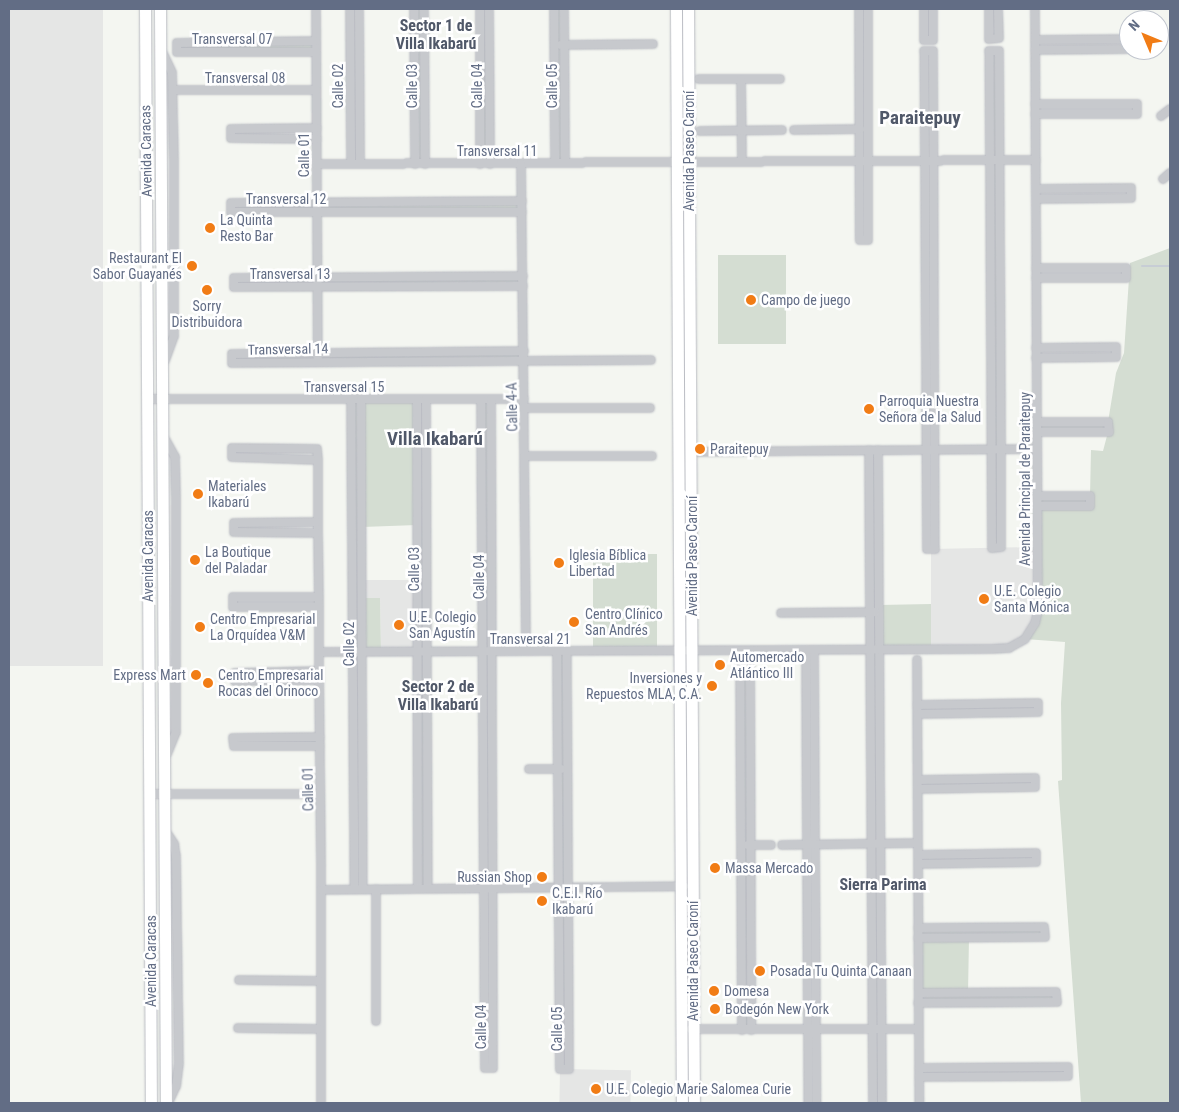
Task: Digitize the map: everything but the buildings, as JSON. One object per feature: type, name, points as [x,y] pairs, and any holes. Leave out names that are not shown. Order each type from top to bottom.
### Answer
[{"type":"street","name":"Avenida Caracas","points":[[145,9],[151,794],[151,1103]]},
{"type":"street","name":"Avenida Caracas","points":[[160,9],[167,1103]]},
{"type":"street","name":"Calle 01","points":[[316,9],[318,362]]},
{"type":"street","name":"Calle 02","points":[[350,9],[351,164]]},
{"type":"street","name":"Calle 02","points":[[359,9],[360,164]]},
{"type":"street","name":"Calle 03","points":[[414,9],[414,164]]},
{"type":"street","name":"Calle 03","points":[[424,9],[425,164]]},
{"type":"street","name":"Calle 04","points":[[480,9],[480,164]]},
{"type":"street","name":"Calle 04","points":[[489,9],[490,164]]},
{"type":"street","name":"Calle 05","points":[[554,9],[554,164]]},
{"type":"street","name":"Calle 05","points":[[564,9],[565,164]]},
{"type":"street","name":"Avenida Paseo Caroní","points":[[676,9],[686,651],[693,886],[682,1103]]},
{"type":"street","name":"Avenida Paseo Caroní","points":[[688,9],[691,452],[681,886],[687,1029],[694,1103]]},
{"type":"street","points":[[859,9],[860,129],[864,161],[868,240],[860,240],[864,161],[868,9]]},
{"type":"street","points":[[924,9],[924,40],[933,40],[933,9]]},
{"type":"street","points":[[989,9],[989,39],[998,38],[998,9]]},
{"type":"street","name":"Avenida Principal de Paraitepuy","points":[[686,651],[1002,649],[1025,639],[1035,623],[1038,611],[1035,9]]},
{"type":"street","points":[[554,18],[564,18]]},
{"type":"street","points":[[1035,40],[1119,39]]},
{"type":"street","name":"Transversal 07","points":[[316,42],[177,43],[177,52],[316,52]]},
{"type":"street","points":[[554,45],[653,44]]},
{"type":"street","points":[[414,46],[424,46]]},
{"type":"street","name":"Avenida Caracas","points":[[161,48],[170,67],[173,90],[174,336],[163,365]]},
{"type":"street","points":[[350,48],[359,48]]},
{"type":"street","points":[[1035,50],[1119,49]]},
{"type":"street","points":[[480,50],[489,50]]},
{"type":"street","points":[[999,50],[999,160],[1001,547],[992,548],[989,51],[999,50]]},
{"type":"street","points":[[934,161],[931,449],[927,549],[935,549],[931,449],[926,280],[924,51],[933,51],[934,161]]},
{"type":"street","points":[[699,79],[780,79]]},
{"type":"street","points":[[741,79],[742,162]]},
{"type":"street","name":"Transversal 08","points":[[173,90],[316,90]]},
{"type":"street","points":[[415,104],[425,104]]},
{"type":"street","points":[[1035,104],[1137,104],[1137,114],[1035,114]]},
{"type":"street","points":[[1161,116],[1170,109]]},
{"type":"street","points":[[316,128],[231,129],[231,138],[317,139]]},
{"type":"street","points":[[794,130],[860,129]]},
{"type":"street","points":[[700,131],[782,130]]},
{"type":"street","name":"Transversal 11","points":[[317,164],[1036,160]]},
{"type":"street","name":"Calle 4-A","points":[[521,164],[526,651]]},
{"type":"street","points":[[1163,179],[1170,173]]},
{"type":"street","points":[[1036,189],[1131,188],[1131,198],[1036,199]]},
{"type":"street","points":[[418,212],[419,202]]},
{"type":"street","name":"Transversal 12","points":[[522,202],[231,203],[231,212],[522,212]]},
{"type":"street","points":[[1036,268],[1126,268],[1126,278],[1036,278]]},
{"type":"street","name":"Transversal 13","points":[[523,276],[234,278],[234,287],[523,286]]},
{"type":"street","points":[[369,277],[369,286]]},
{"type":"street","points":[[418,277],[418,286]]},
{"type":"street","points":[[990,279],[1000,279]]},
{"type":"street","points":[[926,280],[934,280]]},
{"type":"street","points":[[1036,348],[1116,348],[1116,358],[1036,358]]},
{"type":"street","points":[[470,351],[470,360]]},
{"type":"street","name":"Transversal 14","points":[[524,351],[232,354],[232,363],[420,360],[651,360]]},
{"type":"street","points":[[379,352],[379,361]]},
{"type":"street","points":[[420,360],[421,352]]},
{"type":"street","name":"Transversal 15","points":[[148,399],[524,399]]},
{"type":"street","name":"Calle 03","points":[[417,399],[418,888]]},
{"type":"street","name":"Calle 03","points":[[426,399],[428,888]]},
{"type":"street","name":"Calle 04","points":[[481,399],[485,1068],[493,1068],[490,399]]},
{"type":"street","name":"Calle 02","points":[[351,400],[354,889]]},
{"type":"street","name":"Calle 02","points":[[361,400],[363,889]]},
{"type":"street","points":[[524,408],[650,408]]},
{"type":"street","points":[[1037,422],[1108,422],[1109,432],[1037,432]]},
{"type":"street","points":[[351,445],[361,445]]},
{"type":"street","name":"Calle 01","points":[[318,460],[232,457],[232,448],[318,449],[321,1103]]},
{"type":"street","points":[[691,452],[1037,449]]},
{"type":"street","points":[[869,450],[873,1103]]},
{"type":"street","points":[[878,450],[882,1103]]},
{"type":"street","points":[[525,456],[652,456]]},
{"type":"street","points":[[1037,496],[1090,496],[1090,506],[1037,506]]},
{"type":"street","points":[[318,522],[234,524],[234,532],[318,533]]},
{"type":"street","points":[[417,525],[426,525]]},
{"type":"street","points":[[482,526],[491,526]]},
{"type":"street","points":[[352,527],[361,527]]},
{"type":"street","points":[[870,549],[879,549]]},
{"type":"street","points":[[319,597],[233,597],[233,607],[319,607]]},
{"type":"street","points":[[780,613],[879,612]]},
{"type":"street","points":[[808,1103],[807,1030],[815,844],[815,744],[810,650]]},
{"type":"street","points":[[810,650],[806,744],[806,844],[816,1030],[816,1103]]},
{"type":"street","name":"Calle 05","points":[[557,651],[560,1069],[569,1069],[567,651]]},
{"type":"street","name":"Transversal 21","points":[[319,652],[686,651]]},
{"type":"street","points":[[740,651],[742,1030]]},
{"type":"street","points":[[750,651],[751,1030]]},
{"type":"street","points":[[917,660],[919,1103]]},
{"type":"street","points":[[319,671],[235,673],[235,681],[319,680]]},
{"type":"street","points":[[353,691],[362,690]]},
{"type":"street","points":[[1038,703],[1038,712],[918,710],[1038,703]]},
{"type":"street","points":[[320,737],[233,738],[234,746],[320,746]]},
{"type":"street","points":[[806,744],[815,744]]},
{"type":"street","points":[[740,746],[750,746]]},
{"type":"street","points":[[871,748],[880,747]]},
{"type":"street","points":[[529,769],[568,769]]},
{"type":"street","points":[[418,771],[427,770]]},
{"type":"street","points":[[483,770],[493,770]]},
{"type":"street","points":[[354,771],[363,771]]},
{"type":"street","points":[[918,780],[1035,778],[1035,787],[918,789]]},
{"type":"street","points":[[151,794],[320,794]]},
{"type":"street","points":[[483,835],[493,835]]},
{"type":"street","points":[[782,845],[918,843]]},
{"type":"street","points":[[741,845],[771,845]]},
{"type":"street","points":[[918,855],[1036,853],[1036,862],[918,864]]},
{"type":"street","points":[[418,860],[428,861]]},
{"type":"street","points":[[354,868],[363,868]]},
{"type":"street","points":[[321,890],[693,886]]},
{"type":"street","points":[[376,889],[376,1021]]},
{"type":"street","points":[[918,928],[1044,927],[1045,937],[918,938]]},
{"type":"street","points":[[872,932],[881,932]]},
{"type":"street","points":[[741,939],[751,939]]},
{"type":"street","points":[[239,980],[321,981]]},
{"type":"street","points":[[918,994],[1056,992],[1057,1002],[918,1003]]},
{"type":"street","points":[[238,1028],[320,1029]]},
{"type":"street","points":[[687,1029],[919,1030]]},
{"type":"street","points":[[919,1068],[1068,1067],[1068,1076],[919,1077]]},
{"type":"shaded area","points":[[9,9],[103,9],[103,666],[9,666]]},
{"type":"shaded area","points":[[414,9],[424,9],[424,164],[414,164]]},
{"type":"shaded area","points":[[480,9],[489,9],[489,164],[480,164]]},
{"type":"shaded area","points":[[554,9],[564,9],[564,163],[554,163]]},
{"type":"shaded area","points":[[177,42],[316,42],[316,51],[177,51]]},
{"type":"shaded area","points":[[989,51],[999,51],[999,548],[989,548]]},
{"type":"shaded area","points":[[231,202],[522,202],[522,211],[231,211]]},
{"type":"shaded area","points":[[1170,248],[1170,1103],[1081,1103],[1058,781],[1062,780],[1061,703],[1065,642],[1025,639],[1035,623],[1037,496],[1090,496],[1091,450],[1103,451],[1108,432],[1037,432],[1037,422],[1108,422],[1116,373],[1124,353],[1130,263]]},
{"type":"shaded area","name":"Campo de juego","points":[[718,255],[786,255],[786,344],[718,344]]},
{"type":"shaded area","points":[[234,276],[523,276],[523,285],[234,285]]},
{"type":"shaded area","points":[[232,351],[524,351],[524,359],[232,359]]},
{"type":"shaded area","points":[[426,399],[428,888],[419,888],[417,525],[362,527],[362,598],[380,598],[381,652],[362,652],[363,889],[354,889],[351,400]]},
{"type":"shaded area","points":[[481,399],[490,399],[490,1068],[481,1068]]},
{"type":"shaded area","points":[[869,450],[878,450],[879,605],[931,604],[931,650],[880,650],[882,1103],[873,1103]]},
{"type":"shaded area","name":"U.E. Colegio Santa Mónica","points":[[1038,547],[1037,618],[1015,646],[931,650],[931,549]]},
{"type":"shaded area","points":[[593,554],[657,554],[657,651],[593,651]]},
{"type":"shaded area","name":"U.E. Colegio San Agustín","points":[[362,580],[417,580],[417,652],[381,652],[380,598],[362,598]]},
{"type":"shaded area","points":[[557,651],[567,651],[567,1069],[557,1069]]},
{"type":"shaded area","points":[[740,651],[750,651],[750,1030],[740,1030]]},
{"type":"shaded area","points":[[1044,927],[1045,937],[969,938],[968,993],[1056,992],[1057,1002],[918,1003],[918,928]]},
{"type":"shaded area","name":"U.E. Colegio Marie Salomea Curie","points":[[560,1069],[631,1070],[630,1103],[559,1103]]},
{"type":"waterway","points":[[1142,266],[1170,266]]},
{"type":"place","name":"La Quinta Resto Bar","points":[[210,228]]},
{"type":"place","name":"Restaurant El Sabor Guayanés","points":[[192,266]]},
{"type":"place","name":"Sorry Distribuidora","points":[[207,290]]},
{"type":"place","name":"Campo de juego","points":[[751,300]]},
{"type":"place","name":"Parroquia Nuestra Señora de la Salud","points":[[869,409]]},
{"type":"place","name":"Paraitepuy","points":[[700,449]]},
{"type":"place","name":"Materiales Ikabarú","points":[[198,494]]},
{"type":"place","name":"La Boutique del Paladar","points":[[195,560]]},
{"type":"place","name":"Iglesia Bíblica Libertad","points":[[559,563]]},
{"type":"place","name":"U.E. Colegio Santa Mónica","points":[[984,599]]},
{"type":"place","name":"Centro Clínico San Andrés","points":[[574,622]]},
{"type":"place","name":"U.E. Colegio San Agustín","points":[[399,625]]},
{"type":"place","name":"Centro Empresarial La Orquídea V&M","points":[[200,627]]},
{"type":"place","name":"Automercado Atlántico III","points":[[720,665]]},
{"type":"place","name":"Express Mart","points":[[196,675]]},
{"type":"place","name":"Centro Empresarial Rocas del Orinoco","points":[[208,683]]},
{"type":"place","name":"Inversiones y Repuestos MLA, C.A.","points":[[712,686]]},
{"type":"place","name":"Massa Mercado","points":[[715,868]]},
{"type":"place","name":"Russian Shop","points":[[542,877]]},
{"type":"place","name":"C.E.I. Río Ikabarú","points":[[542,901]]},
{"type":"place","name":"Posada Tu Quinta Canaan","points":[[760,971]]},
{"type":"place","name":"Domesa","points":[[714,991]]},
{"type":"place","name":"Bodegón New York","points":[[715,1009]]},
{"type":"place","name":"U.E. Colegio Marie Salomea Curie","points":[[596,1089]]},
{"type":"district","name":"Sector 1 de Villa Ikabarú","points":[[436,35]]},
{"type":"district","name":"Paraitepuy","points":[[920,118]]},
{"type":"district","name":"Villa Ikabarú","points":[[435,439]]},
{"type":"district","name":"Sector 2 de Villa Ikabarú","points":[[438,696]]},
{"type":"district","name":"Sierra Parima","points":[[883,885]]}]
